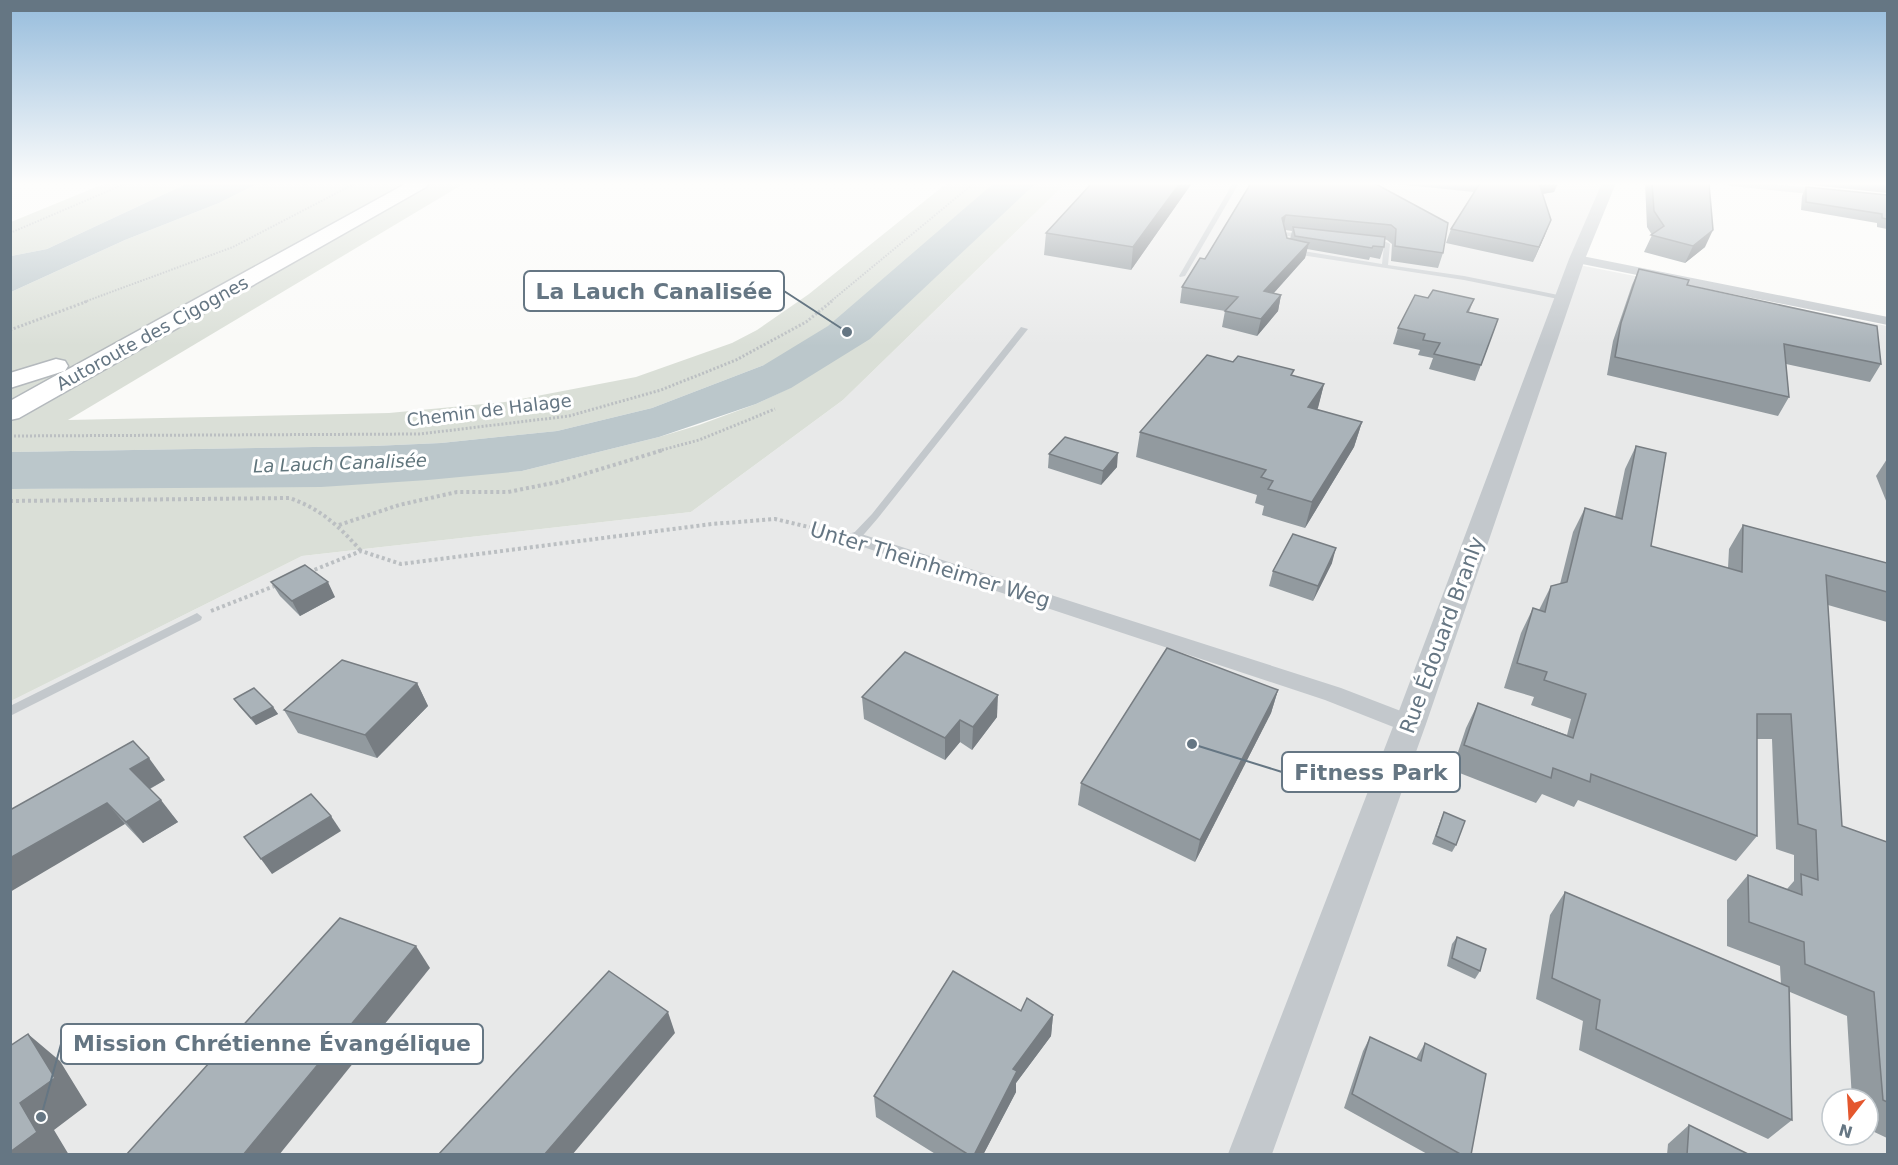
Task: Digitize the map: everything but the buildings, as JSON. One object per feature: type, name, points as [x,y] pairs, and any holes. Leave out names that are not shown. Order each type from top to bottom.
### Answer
[{"type":"highway","name":"Autoroute des Cigognes","points":[[10,392],[295,237]]},
{"type":"highway","name":"Autoroute des Cigognes","points":[[10,412],[323,237]]},
{"type":"highway","points":[[10,381],[56,366]]},
{"type":"street","name":"Rue Édouard Branly","points":[[1251,1155],[1586,237]]},
{"type":"street","points":[[1577,259],[1887,321]]},
{"type":"street","name":"Unter Theinheimer Weg","points":[[855,538],[1333,694],[1410,724]]},
{"type":"lane","points":[[1182,276],[1204,237]]},
{"type":"lane","points":[[1284,237],[1288,251],[1464,278],[1563,298]]},
{"type":"lane","points":[[1365,241],[1387,244],[1385,266]]},
{"type":"lane","points":[[855,538],[1024,329]]},
{"type":"lane","points":[[10,712],[197,617]]},
{"type":"path","points":[[10,330],[233,246],[250,237]]},
{"type":"path","name":"Chemin de Halage","points":[[10,436],[420,434],[569,416],[661,390],[736,360],[806,322],[908,237]]},
{"type":"path","points":[[339,525],[399,505],[458,492],[508,492],[558,482],[699,440],[775,410]]},
{"type":"path","points":[[10,501],[289,498],[309,503],[339,525],[361,551],[306,573]]},
{"type":"path","name":"Unter Theinheimer Weg","points":[[361,551],[401,564],[712,524],[775,519],[855,538]]},
{"type":"path","points":[[197,617],[285,582]]},
{"type":"shaded area","points":[[11,237],[72,237],[47,249],[11,256]]},
{"type":"shaded area","points":[[132,237],[374,237],[68,420],[389,413],[505,402],[636,377],[732,343],[757,330],[809,294],[879,237],[1010,237],[843,400],[691,512],[302,556],[11,701],[11,489],[170,487],[522,471],[699,425],[756,404],[790,388],[764,365],[652,408],[557,431],[441,443],[11,452],[11,292]]},
{"type":"shaded area","points":[[1010,237],[1581,237],[1569,263],[1887,326],[1887,1154],[11,1154],[11,701],[302,556],[691,512],[843,400]]},
{"type":"water","points":[[72,237],[132,237],[11,292],[11,256],[47,249]]},
{"type":"water","name":"La Lauch Canalisée","points":[[931,237],[978,237],[870,339],[791,388],[756,404],[659,437],[522,471],[428,480],[321,487],[11,489],[11,452],[373,446],[441,443],[557,431],[652,408],[764,365],[828,326]]},
{"type":"place","name":"La Lauch Canalisée","points":[[847,332]]},
{"type":"place","name":"Fitness Park","points":[[1192,744]]},
{"type":"place","name":"Mission Chrétienne Évangélique","points":[[41,1117]]}]
